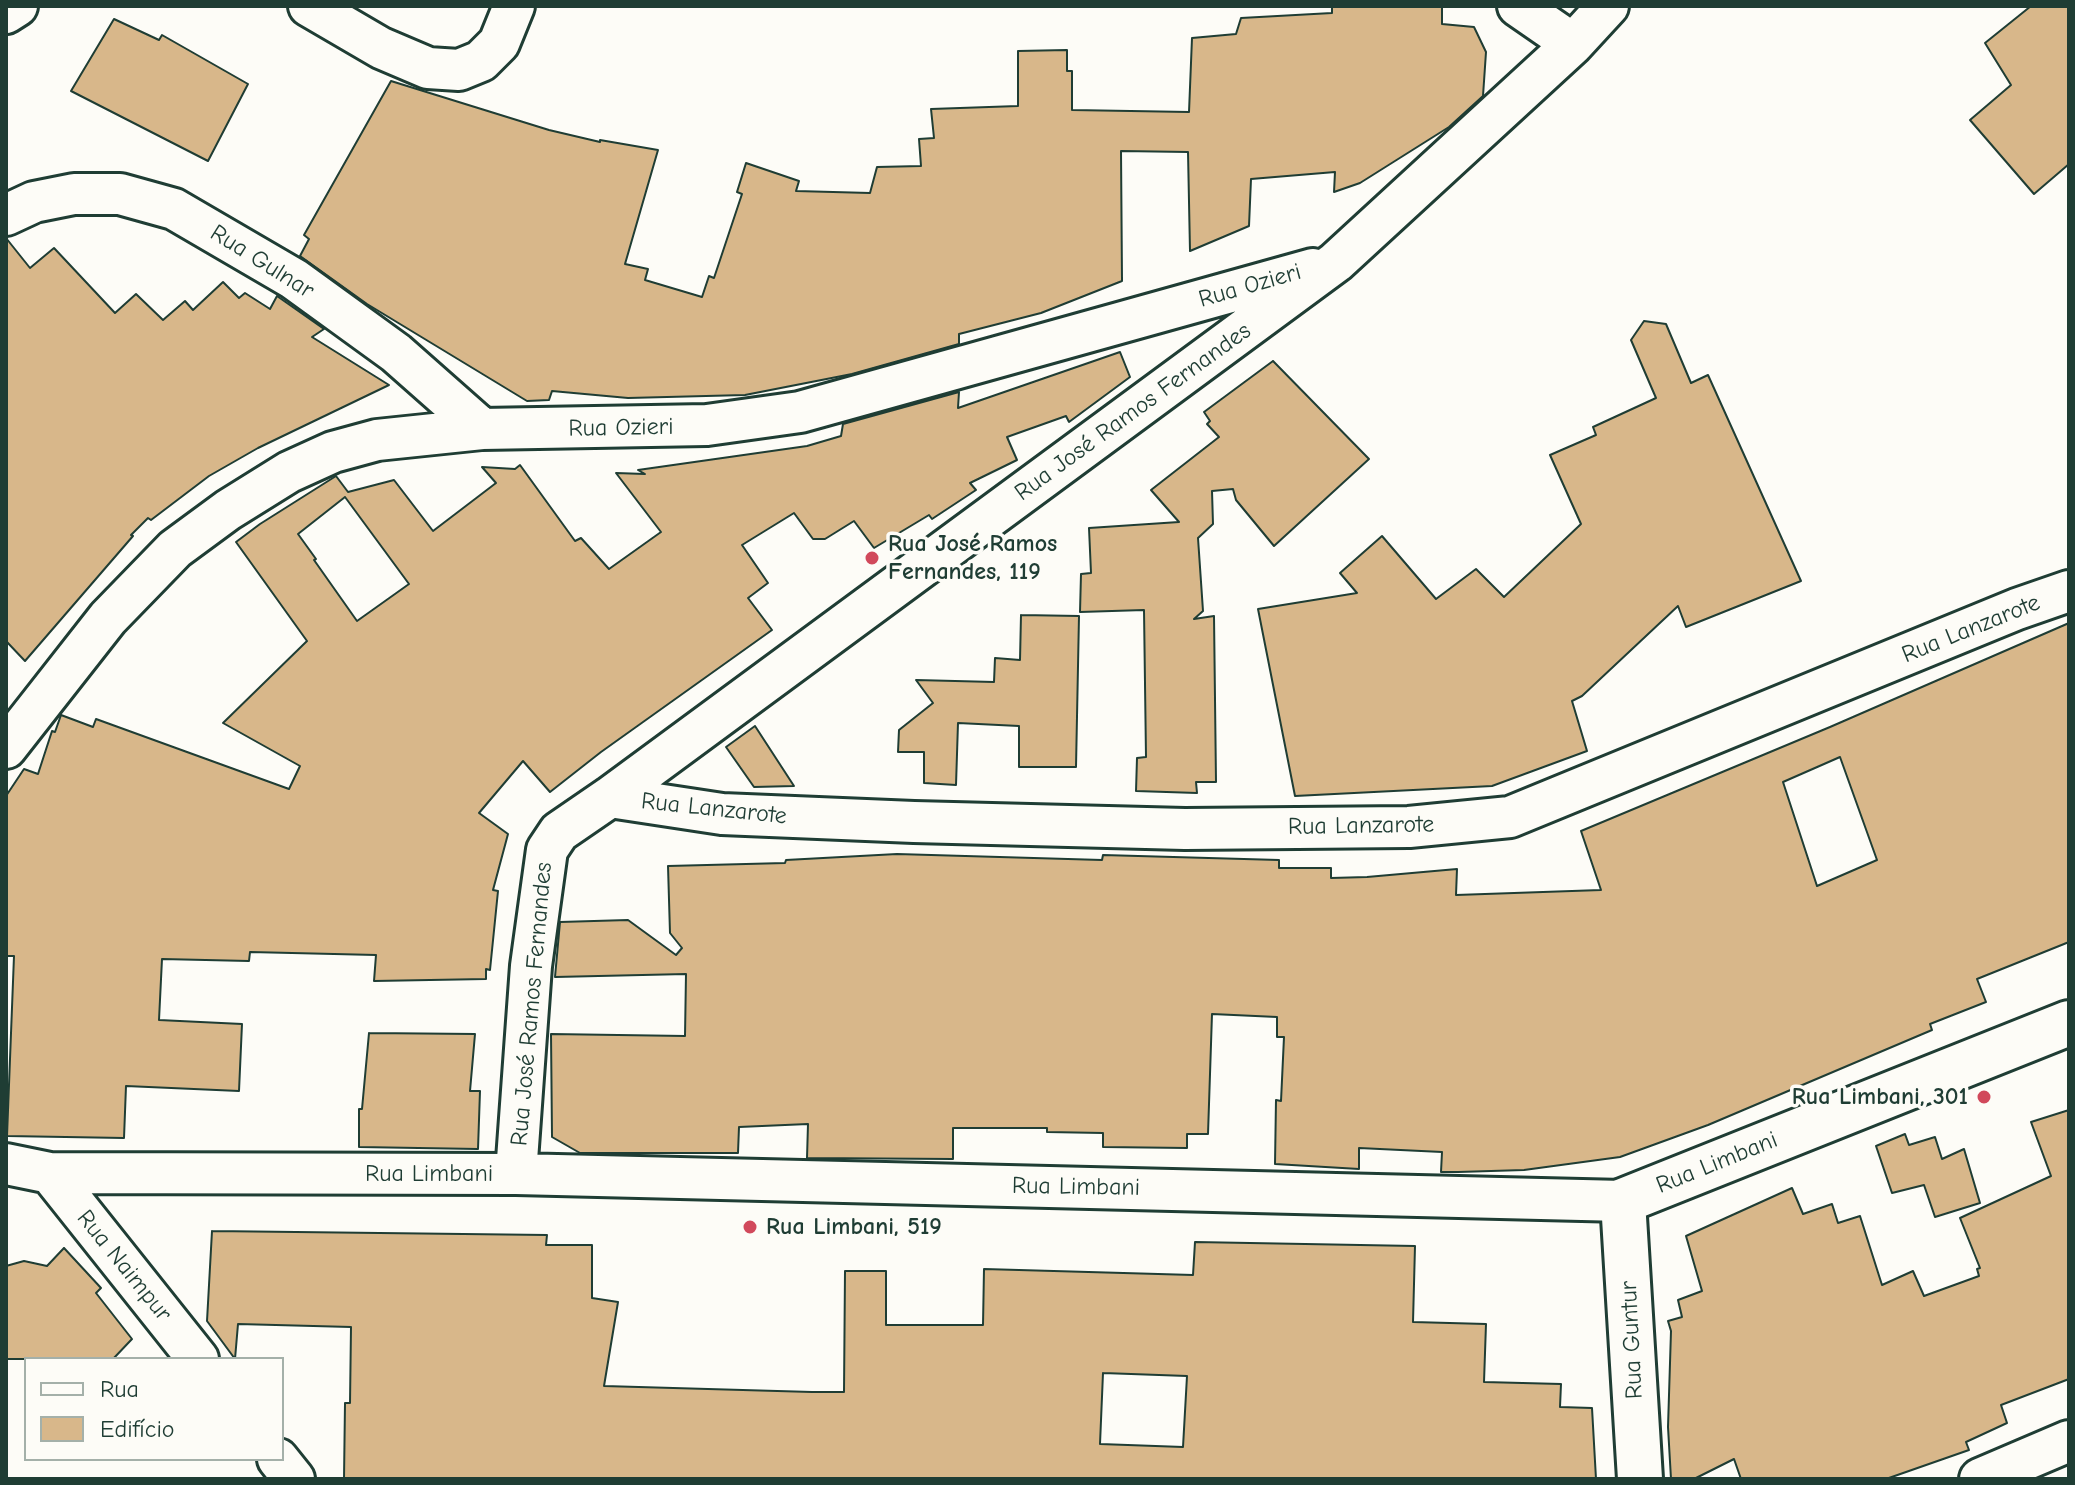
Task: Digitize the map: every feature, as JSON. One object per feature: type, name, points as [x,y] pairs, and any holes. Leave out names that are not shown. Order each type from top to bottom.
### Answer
[{"type":"main road","name":"Rua Limbani","points":[[1623,1201],[2069,1023]]},
{"type":"main road","name":"Rua Guntur","points":[[1623,1201],[1640,1479]]},
{"type":"street","points":[[6,13],[17,6]]},
{"type":"street","points":[[309,6],[381,48],[428,68],[459,70],[481,61],[499,43],[514,6]]},
{"type":"street","points":[[1518,6],[1573,44]]},
{"type":"street","name":"Rua José Ramos Fernandes","points":[[516,1174],[531,966],[547,850],[559,832],[1336,262],[1573,44],[1608,6]]},
{"type":"street","name":"Rua Gulnar","points":[[6,215],[34,202],[74,194],[120,194],[174,209],[294,279],[396,353],[482,429]]},
{"type":"street","name":"Rua Ozieri","points":[[6,748],[108,618],[175,549],[228,510],[289,472],[333,452],[377,440],[482,429],[678,427],[756,420],[800,412],[1336,262]]},
{"type":"street","name":"Rua Lanzarote","points":[[610,797],[722,814],[1185,829],[1409,827],[1510,817],[2017,609],[2069,591]]},
{"type":"street","points":[[6,1164],[50,1173]]},
{"type":"street","name":"Rua Limbani","points":[[50,1173],[516,1174],[1623,1201]]},
{"type":"street","name":"Rua Naimpur","points":[[50,1173],[196,1357]]},
{"type":"street","points":[[1980,1479],[2069,1441]]},
{"type":"street","points":[[280,1461],[294,1479]]},
{"type":"building","points":[[1332,6],[1442,6],[1442,24],[1474,27],[1486,52],[1483,96],[1449,127],[1360,183],[1334,192],[1335,172],[1251,179],[1249,226],[1190,251],[1188,152],[1121,151],[1122,281],[1041,313],[959,334],[959,344],[852,374],[745,395],[628,398],[552,391],[549,400],[527,401],[367,304],[300,256],[309,239],[304,235],[391,81],[549,130],[600,142],[658,150],[625,264],[648,269],[645,280],[702,297],[709,276],[714,278],[742,194],[737,192],[746,163],[799,181],[796,191],[870,193],[877,167],[921,166],[919,139],[934,138],[931,109],[1018,106],[1018,51],[1067,50],[1067,71],[1072,71],[1072,110],[1189,112],[1192,38],[1236,34],[1241,18],[1332,13]]},
{"type":"building","points":[[2031,6],[2069,6],[2069,164],[2034,194],[1970,120],[2011,85],[1985,43]]},
{"type":"building","points":[[114,19],[159,40],[162,35],[248,84],[208,161],[71,91]]},
{"type":"building","points":[[6,238],[30,268],[54,248],[115,313],[136,294],[163,320],[185,301],[193,310],[223,282],[239,298],[245,293],[270,309],[277,296],[324,329],[312,337],[389,385],[258,448],[209,476],[151,520],[148,518],[25,661],[6,641]]},
{"type":"building","points":[[1644,321],[1666,324],[1691,383],[1708,375],[1801,581],[1686,627],[1678,606],[1582,696],[1572,701],[1587,751],[1492,786],[1295,796],[1258,609],[1357,593],[1340,573],[1382,536],[1436,599],[1476,569],[1504,597],[1581,524],[1550,455],[1596,435],[1593,427],[1656,398],[1631,340]]},
{"type":"building","points":[[1120,352],[1130,377],[1069,422],[1066,416],[1007,437],[1017,460],[970,483],[976,490],[932,519],[929,515],[874,548],[854,521],[825,539],[813,539],[794,513],[742,545],[768,583],[748,598],[772,630],[550,792],[523,761],[479,813],[508,834],[493,890],[498,891],[490,970],[486,969],[486,979],[374,981],[376,955],[250,952],[249,961],[162,959],[159,1020],[242,1024],[239,1091],[126,1086],[124,1138],[7,1136],[14,956],[6,956],[6,796],[24,769],[38,774],[52,731],[55,732],[61,715],[93,727],[96,719],[289,789],[300,766],[223,723],[307,641],[236,542],[336,476],[348,492],[394,480],[433,531],[496,483],[482,467],[515,469],[520,465],[575,541],[581,538],[609,569],[661,532],[616,473],[645,474],[638,470],[807,446],[841,436],[843,424],[959,392],[958,408]],"holes":[[[345,497],[409,584],[357,621],[298,534]]]},
{"type":"building","points":[[1273,361],[1369,459],[1274,546],[1236,500],[1233,489],[1212,491],[1213,524],[1198,538],[1203,611],[1194,619],[1214,616],[1216,782],[1196,782],[1197,793],[1136,791],[1137,758],[1146,757],[1144,610],[1080,612],[1081,574],[1091,573],[1089,528],[1179,522],[1151,490],[1219,437],[1207,424],[1210,421],[1204,412]]},
{"type":"building","points":[[1021,615],[1079,616],[1076,767],[1019,767],[1019,726],[958,723],[956,785],[924,783],[924,752],[898,752],[899,730],[933,703],[916,680],[994,682],[995,658],[1020,660]]},
{"type":"building","points":[[2069,623],[2069,942],[1977,979],[1986,1002],[1930,1024],[1932,1030],[1708,1125],[1620,1157],[1524,1170],[1441,1172],[1442,1152],[1359,1148],[1359,1169],[1275,1164],[1276,1100],[1281,1101],[1284,1037],[1277,1037],[1277,1017],[1212,1014],[1208,1134],[1187,1134],[1187,1148],[1103,1147],[1103,1133],[1047,1132],[1047,1128],[953,1128],[953,1159],[807,1158],[808,1124],[739,1127],[738,1153],[580,1153],[552,1137],[551,1034],[685,1036],[686,974],[555,977],[560,922],[628,920],[676,955],[682,948],[670,933],[668,866],[785,863],[786,860],[897,854],[1102,860],[1103,855],[1279,860],[1279,868],[1331,868],[1331,878],[1457,869],[1456,895],[1601,890],[1581,831]],"holes":[[[1840,757],[1877,860],[1817,886],[1783,782]]]},
{"type":"building","points":[[755,726],[794,786],[754,787],[726,747]]},
{"type":"building","points":[[369,1033],[475,1034],[470,1091],[480,1091],[478,1149],[359,1147],[359,1109],[362,1109]]},
{"type":"building","points":[[2069,1110],[2069,1379],[2001,1405],[2007,1423],[1966,1442],[1969,1450],[1886,1479],[1741,1479],[1734,1459],[1694,1479],[1671,1479],[1668,1427],[1671,1331],[1668,1321],[1682,1317],[1678,1300],[1702,1291],[1686,1236],[1792,1188],[1803,1214],[1832,1204],[1838,1223],[1860,1216],[1882,1285],[1913,1271],[1924,1296],[1979,1276],[1977,1269],[1980,1268],[1960,1218],[2051,1176],[2031,1122]]},
{"type":"building","points":[[1905,1134],[1909,1145],[1935,1137],[1942,1159],[1964,1149],[1980,1203],[1935,1217],[1924,1185],[1892,1193],[1876,1146]]},
{"type":"building","points":[[212,1231],[547,1235],[546,1245],[592,1245],[592,1298],[618,1302],[604,1386],[812,1392],[844,1392],[845,1271],[886,1271],[886,1325],[983,1325],[984,1269],[1193,1275],[1195,1242],[1415,1246],[1413,1322],[1486,1324],[1484,1382],[1561,1384],[1560,1407],[1592,1408],[1596,1479],[344,1479],[345,1403],[350,1403],[351,1327],[238,1324],[234,1357],[207,1321]],"holes":[[[1103,1373],[1187,1376],[1183,1447],[1100,1444]]]},
{"type":"building","points":[[64,1248],[101,1288],[96,1293],[132,1339],[115,1357],[6,1359],[6,1266],[24,1261],[47,1266]]},
{"type":"place","name":"Rua José Ramos Fernandes, 119","points":[[872,558]]},
{"type":"place","name":"Rua Limbani, 301","points":[[1984,1097]]},
{"type":"place","name":"Rua Limbani, 519","points":[[750,1227]]}]
